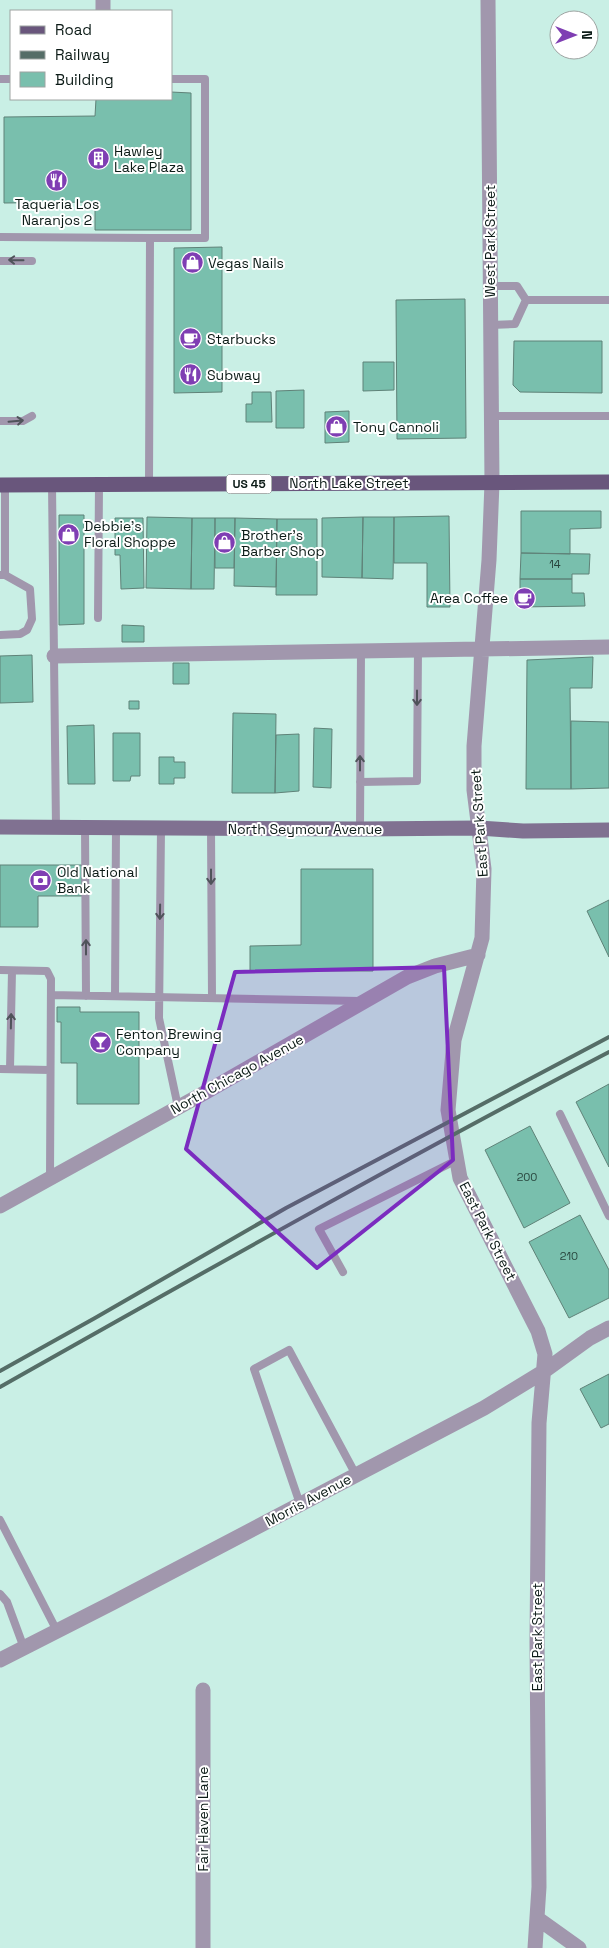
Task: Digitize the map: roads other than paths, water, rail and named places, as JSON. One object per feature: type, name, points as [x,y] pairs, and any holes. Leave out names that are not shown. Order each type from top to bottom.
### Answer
[{"type":"main road","name":"North Lake Street","points":[[3,485],[609,482]]},
{"type":"street","name":"West Park Street","points":[[488,0],[492,483]]},
{"type":"street","name":"East Park Street","points":[[492,483],[474,746],[474,790],[484,868],[482,938],[454,1040],[448,1110],[460,1178],[538,1331],[545,1354],[539,1443],[537,1632],[538,1887],[535,1948]]},
{"type":"street","points":[[54,656],[609,647]]},
{"type":"street","name":"North Seymour Avenue","points":[[0,827],[609,830]]},
{"type":"street","name":"North Chicago Avenue","points":[[0,1206],[408,977],[435,966],[478,955]]},
{"type":"street","name":"Morris Avenue","points":[[0,1660],[484,1408],[543,1372],[590,1338],[609,1328]]},
{"type":"street","name":"Fair Haven Lane","points":[[203,1690],[204,1948]]},
{"type":"street","points":[[537,1918],[579,1948]]},
{"type":"lane","points":[[0,237],[205,238],[205,79],[172,79]]},
{"type":"lane","points":[[150,238],[150,484]]},
{"type":"lane","points":[[0,261],[32,261]]},
{"type":"lane","points":[[490,286],[517,286],[526,300]]},
{"type":"lane","points":[[526,300],[609,300]]},
{"type":"lane","points":[[491,325],[515,324],[526,300]]},
{"type":"lane","points":[[0,421],[23,421],[32,416]]},
{"type":"lane","points":[[491,416],[609,416]]},
{"type":"lane","points":[[0,635],[20,634],[27,630],[32,619],[30,589],[2,575],[3,485]]},
{"type":"lane","points":[[52,485],[56,827]]},
{"type":"lane","points":[[98,485],[98,618]]},
{"type":"lane","points":[[360,782],[417,781],[418,649]]},
{"type":"lane","points":[[360,829],[361,650]]},
{"type":"lane","points":[[85,826],[86,996]]},
{"type":"lane","points":[[115,996],[116,827]]},
{"type":"lane","points":[[161,828],[159,1018],[178,1107]]},
{"type":"lane","points":[[211,828],[212,998]]},
{"type":"lane","points":[[0,970],[47,971],[51,979],[50,1177]]},
{"type":"lane","points":[[10,1069],[12,970]]},
{"type":"lane","points":[[51,995],[367,1001]]},
{"type":"lane","points":[[0,1069],[50,1070]]},
{"type":"lane","points":[[560,1114],[608,1211]]},
{"type":"lane","points":[[343,1272],[320,1229],[457,1160]]},
{"type":"lane","points":[[300,1504],[254,1369],[289,1350],[356,1475]]},
{"type":"lane","points":[[0,1520],[57,1631]]},
{"type":"lane","points":[[0,1594],[7,1602],[24,1648]]},
{"type":"railway","points":[[0,1371],[286,1208],[609,1037]]},
{"type":"railway","points":[[0,1387],[379,1175],[609,1052]]},
{"type":"place","name":"Hawley Lake Plaza","points":[[98,159]]},
{"type":"place","name":"Taqueria Los Naranjos 2","points":[[57,181]]},
{"type":"place","name":"Vegas Nails","points":[[192,263]]},
{"type":"place","name":"Starbucks","points":[[191,339]]},
{"type":"place","name":"Subway","points":[[191,375]]},
{"type":"place","name":"Tony Cannoli","points":[[337,427]]},
{"type":"place","name":"Debbie's Floral Shoppe","points":[[68,534]]},
{"type":"place","name":"Brother's Barber Shop","points":[[225,543]]},
{"type":"place","name":"Area Coffee","points":[[524,598]]},
{"type":"place","name":"Old National Bank","points":[[41,880]]},
{"type":"place","name":"Fenton Brewing Company","points":[[100,1042]]}]
